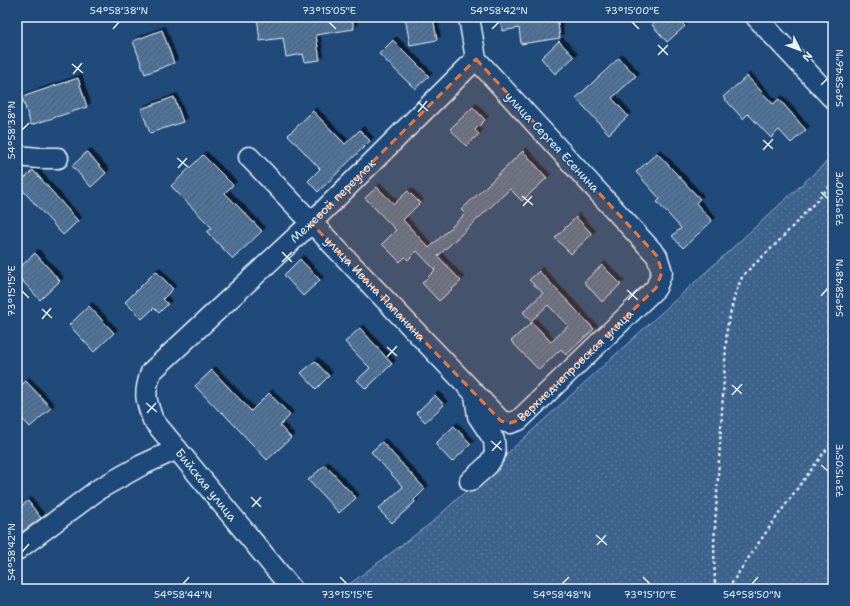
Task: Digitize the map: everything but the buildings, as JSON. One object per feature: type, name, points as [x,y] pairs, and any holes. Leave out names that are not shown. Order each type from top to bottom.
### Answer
[{"type":"street","points":[[469,17],[476,59]]},
{"type":"street","points":[[756,17],[831,97]]},
{"type":"street","name":"Межевой переулок","points":[[151,372],[311,223],[476,59]]},
{"type":"street","name":"улица Сергея Есенина","points":[[476,59],[657,256]]},
{"type":"street","points":[[17,156],[58,158]]},
{"type":"street","name":"улица Ивана Папанина","points":[[249,157],[501,421]]},
{"type":"street","name":"Верхнеднепровская улица","points":[[501,421],[510,423],[519,420],[656,288],[662,272],[657,256]]},
{"type":"street","name":"Бийская улица","points":[[151,372],[146,387],[146,403],[153,420],[292,589]]},
{"type":"street","points":[[470,482],[488,465],[495,454],[494,440],[478,416],[475,393]]},
{"type":"street","points":[[17,550],[99,489],[142,465],[177,449]]},
{"type":"path","points":[[715,589],[714,543],[727,328],[735,294],[743,275],[777,243],[833,183]]},
{"type":"path","points":[[728,589],[756,545],[833,441]]},
{"type":"highlighted area","points":[[476,59],[657,256],[662,272],[656,288],[519,420],[510,423],[501,421],[311,223]]},
{"type":"shaded area","points":[[833,156],[833,589],[343,589],[431,523]]}]
